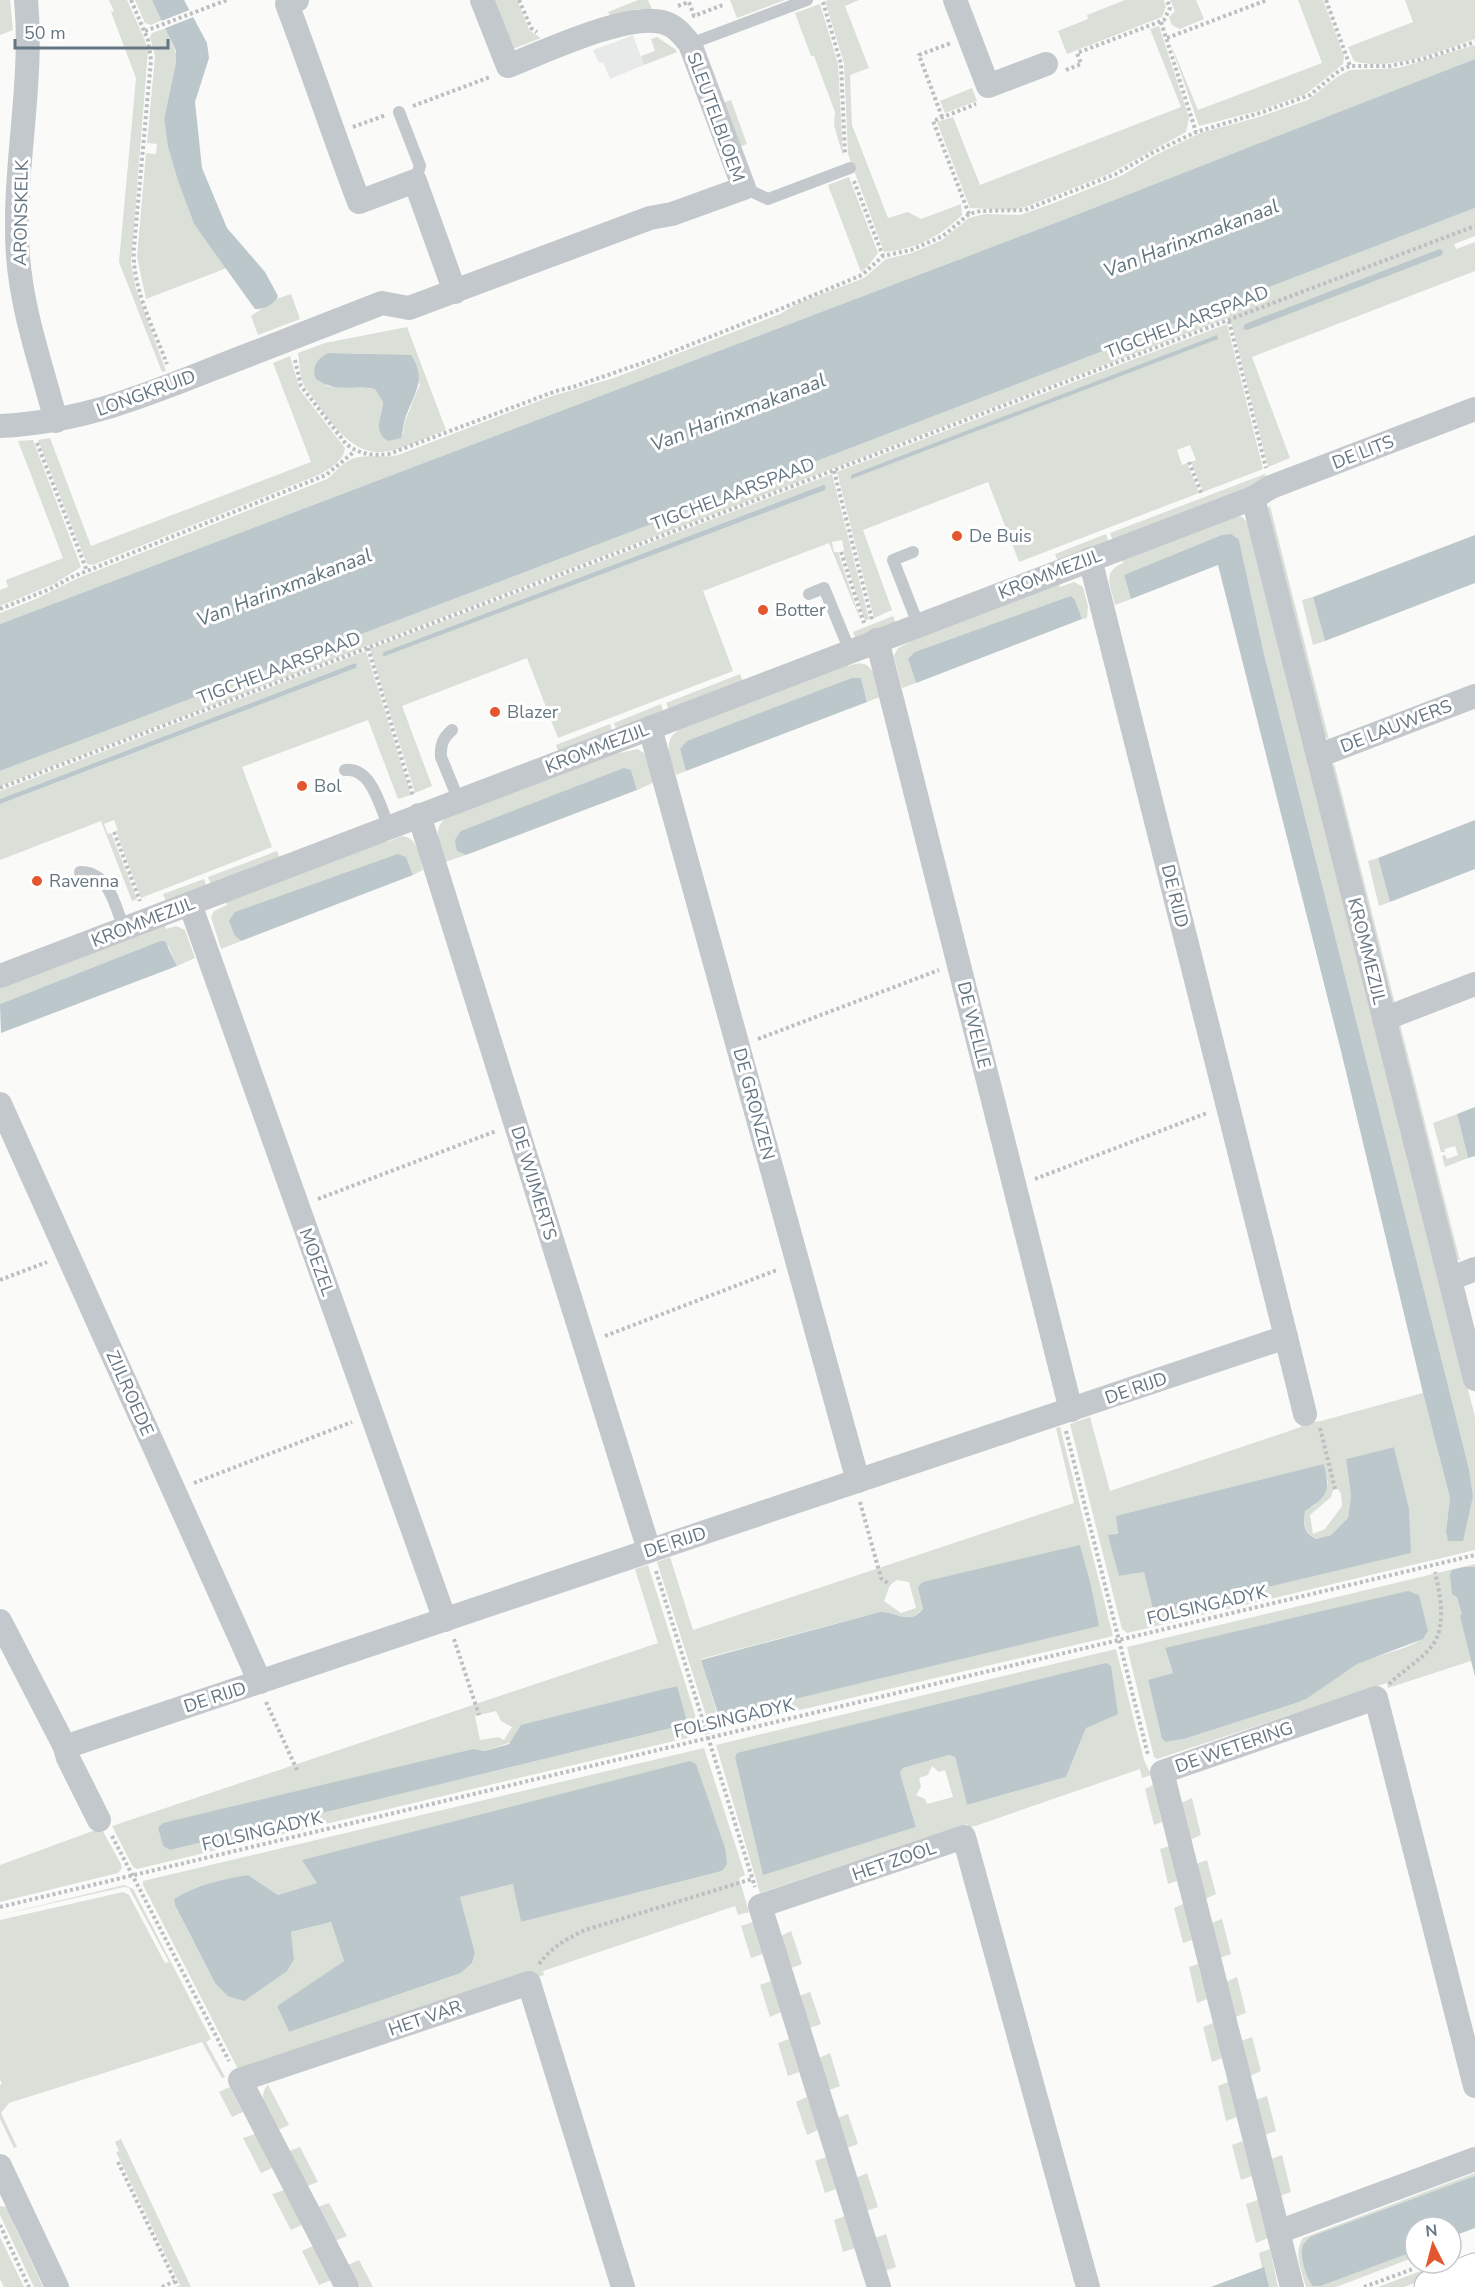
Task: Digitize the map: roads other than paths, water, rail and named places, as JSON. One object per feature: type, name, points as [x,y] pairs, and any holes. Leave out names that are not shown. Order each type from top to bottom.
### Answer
[{"type":"street","name":"ARONSKELK","points":[[26,0],[29,48],[18,199],[18,256],[45,423]]},
{"type":"street","points":[[297,0],[287,4],[359,202],[415,181],[455,292]]},
{"type":"street","name":"SLEUTELBLOEM","points":[[287,340],[382,303],[409,309],[650,218],[672,214],[744,188],[690,44],[682,33],[663,22],[648,20],[621,23],[508,66],[482,0]]},
{"type":"street","points":[[955,0],[988,86],[1052,68]]},
{"type":"street","name":"LONGKRUID","points":[[0,426],[45,423],[88,414],[174,384],[287,340]]},
{"type":"street","name":"DE LITS","points":[[1252,498],[1271,487],[1475,409]]},
{"type":"street","name":"KROMMEZIJL","points":[[0,976],[388,827],[416,806],[459,801],[850,651],[871,628],[918,624],[1252,498],[1475,1378]]},
{"type":"street","name":"DE RIJD","points":[[1090,559],[1305,1414]]},
{"type":"street","name":"DE WELLE","points":[[871,628],[1014,1184],[1066,1411]]},
{"type":"street","name":"DE LAUWERS","points":[[1318,756],[1475,696]]},
{"type":"street","name":"DE GRONZEN","points":[[650,728],[858,1481]]},
{"type":"street","name":"DE WIJMERTS","points":[[416,806],[649,1550]]},
{"type":"street","name":"MOEZEL","points":[[190,904],[445,1620]]},
{"type":"street","points":[[1384,1019],[1475,984]]},
{"type":"street","name":"ZIJLROEDE","points":[[0,1104],[260,1682]]},
{"type":"street","points":[[1450,1279],[1475,1269]]},
{"type":"street","name":"DE RIJD","points":[[65,1747],[1286,1337]]},
{"type":"street","points":[[0,1621],[65,1747],[68,1758],[99,1820]]},
{"type":"street","name":"DE WETERING","points":[[1292,2287],[1162,1772],[1376,1698],[1475,2086]]},
{"type":"street","name":"HET ZOOL","points":[[879,2287],[760,1906],[964,1837],[1088,2287]]},
{"type":"street","name":"HET VAR","points":[[347,2287],[240,2080],[529,1983],[623,2287]]},
{"type":"street","points":[[1278,2232],[1475,2159]]},
{"type":"street","points":[[0,2166],[6,2194],[57,2287]]},
{"type":"street","points":[[1424,2277],[1472,2277]]},
{"type":"lane","points":[[690,44],[807,0]]},
{"type":"lane","points":[[399,112],[420,166],[415,181]]},
{"type":"lane","points":[[744,188],[768,199],[850,168]]},
{"type":"lane","points":[[913,552],[893,560],[918,624]]},
{"type":"lane","points":[[809,594],[824,588],[850,651]]},
{"type":"lane","points":[[452,730],[442,742],[441,757],[459,801]]},
{"type":"lane","points":[[345,770],[356,770],[366,777],[388,827]]},
{"type":"lane","points":[[80,872],[95,874],[106,884],[124,929]]},
{"type":"water","points":[[152,0],[184,0],[207,43],[209,58],[195,102],[202,168],[227,228],[265,272],[278,296],[268,306],[255,309],[194,224],[168,147],[164,119],[176,62],[176,51]]},
{"type":"water","name":"Van Harinxmakanaal","points":[[1475,59],[1475,208],[744,489],[0,771],[0,624],[1063,220]]},
{"type":"water","points":[[1440,249],[1443,251],[1442,255],[1247,330],[1243,329],[1245,324]]},
{"type":"water","points":[[1217,335],[1218,339],[851,479],[851,475]]},
{"type":"water","points":[[328,353],[411,355],[416,364],[419,380],[405,419],[401,438],[388,441],[380,433],[379,423],[383,402],[375,389],[331,386],[316,379],[314,370],[316,363]]},
{"type":"water","points":[[823,485],[826,486],[825,490],[385,656],[382,655],[384,652]]},
{"type":"water","points":[[1231,534],[1239,540],[1264,654],[1469,1469],[1473,1496],[1463,1541],[1448,1541],[1446,1531],[1450,1498],[1341,1051],[1218,565],[1131,599],[1124,575],[1222,535]]},
{"type":"water","points":[[1475,535],[1475,583],[1325,641],[1313,597]]},
{"type":"water","points":[[1071,596],[1075,600],[1082,619],[916,683],[908,659],[915,652]]},
{"type":"water","points":[[355,663],[356,668],[0,804],[0,799]]},
{"type":"water","points":[[852,678],[861,678],[867,702],[686,771],[680,749],[687,741]]},
{"type":"water","points":[[624,768],[631,770],[637,790],[466,855],[457,851],[455,840],[461,831]]},
{"type":"water","points":[[1475,820],[1475,869],[1390,902],[1378,858]]},
{"type":"water","points":[[398,854],[406,857],[413,875],[241,941],[235,936],[229,921],[235,912]]},
{"type":"water","points":[[165,941],[177,966],[1,1033],[0,1004]]},
{"type":"water","points":[[1475,1107],[1475,1156],[1468,1158],[1457,1114]]},
{"type":"water","points":[[1394,1447],[1409,1508],[1411,1553],[1154,1614],[1144,1572],[1119,1576],[1108,1535],[1118,1533],[1116,1516],[1324,1464],[1327,1480],[1326,1492],[1319,1501],[1305,1511],[1304,1516],[1306,1531],[1316,1539],[1331,1535],[1348,1518],[1351,1496],[1346,1459]]},
{"type":"water","points":[[1080,1545],[1099,1626],[719,1717],[701,1660],[880,1612],[913,1616],[923,1609],[918,1587],[923,1582]]},
{"type":"water","points":[[1475,1567],[1475,1676],[1460,1616],[1462,1614],[1457,1597],[1452,1594],[1450,1574],[1452,1570]]},
{"type":"water","points":[[1408,1591],[1419,1595],[1428,1631],[1423,1639],[1357,1664],[1306,1699],[1293,1704],[1184,1739],[1166,1742],[1162,1739],[1148,1680],[1173,1673],[1165,1648]]},
{"type":"water","points":[[1106,1663],[1111,1666],[1118,1714],[1086,1728],[1066,1777],[967,1805],[955,1757],[949,1755],[903,1768],[900,1773],[916,1827],[763,1875],[735,1757],[737,1753]]},
{"type":"water","points":[[677,1686],[688,1724],[170,1850],[163,1846],[158,1828],[163,1823],[473,1749],[485,1751],[509,1744],[521,1725]]},
{"type":"water","points":[[690,1761],[696,1764],[725,1848],[727,1864],[722,1871],[521,1922],[513,1884],[460,1897],[475,1953],[472,1963],[461,1973],[289,2032],[277,2006],[344,1961],[331,1922],[291,1932],[294,1959],[287,1971],[244,2001],[228,1996],[215,1983],[175,1905],[174,1899],[200,1886],[248,1875],[278,1895],[317,1883],[302,1860]]},
{"type":"water","points":[[1475,2176],[1475,2228],[1463,2232],[1463,2215],[1403,2215],[1403,2255],[1320,2286],[1313,2286],[1304,2267],[1302,2250],[1310,2237]]},
{"type":"water","points":[[1264,2267],[1269,2287],[1211,2287],[1262,2268]]},
{"type":"place","name":"De Buis","points":[[957,536]]},
{"type":"place","name":"Botter","points":[[763,610]]},
{"type":"place","name":"Blazer","points":[[495,712]]},
{"type":"place","name":"Bol","points":[[302,786]]},
{"type":"place","name":"Ravenna","points":[[37,881]]}]
